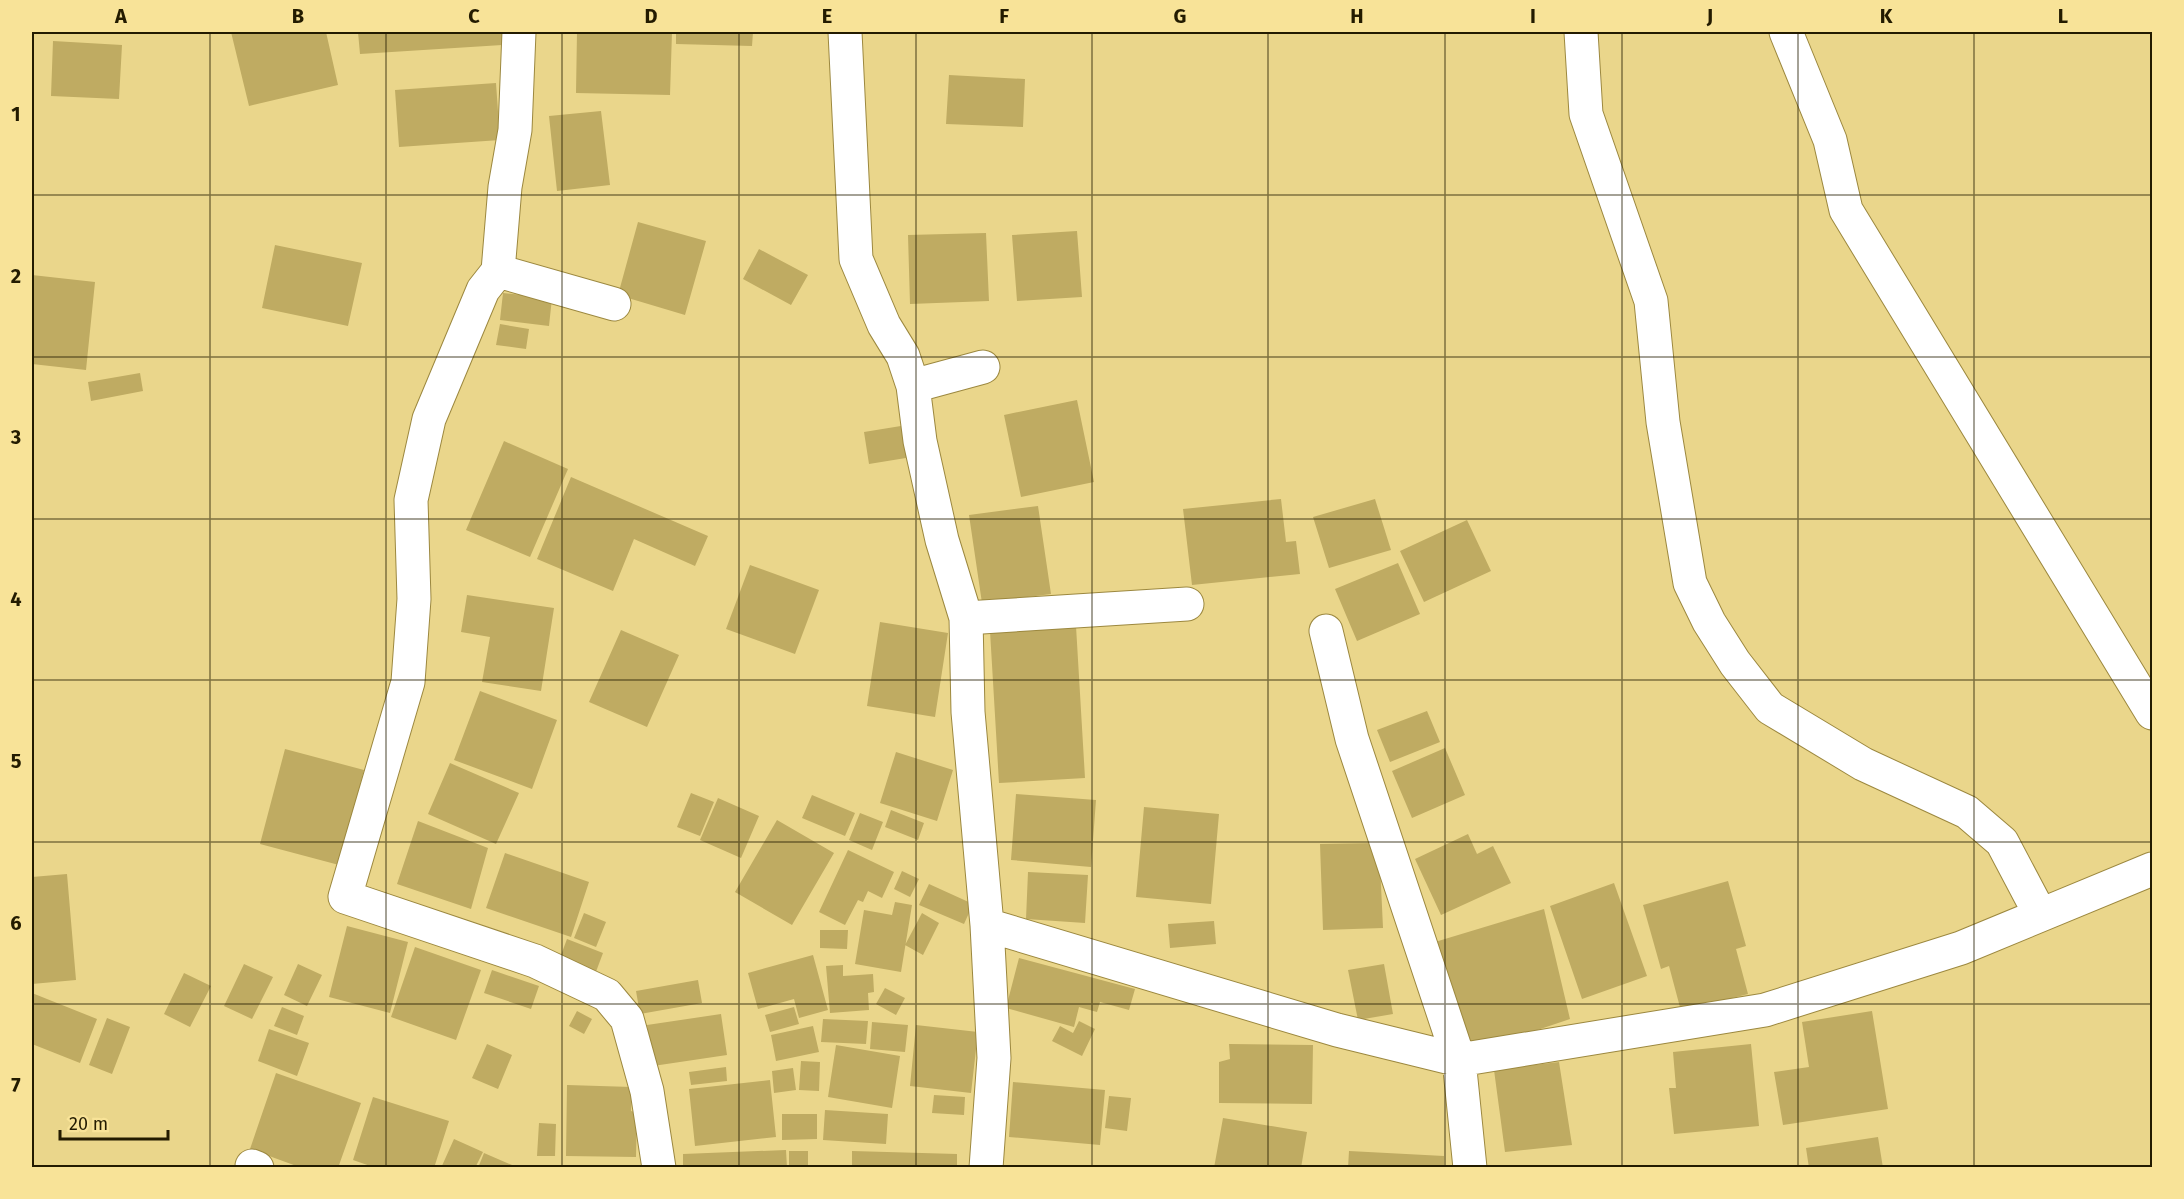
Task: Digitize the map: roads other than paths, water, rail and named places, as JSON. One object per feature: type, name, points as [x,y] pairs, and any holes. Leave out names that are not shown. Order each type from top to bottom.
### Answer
[{"type":"street","points":[[519,32],[515,130],[505,187],[498,271],[483,290],[429,419],[411,500],[414,599],[408,682],[345,897],[535,962],[607,995],[627,1019],[647,1091],[659,1167]]},
{"type":"street","points":[[845,32],[856,259],[884,325],[903,356],[914,386],[920,441],[940,529],[966,618],[968,712],[987,925],[994,1058],[986,1167]]},
{"type":"street","points":[[1581,32],[1586,114],[1651,301],[1663,422],[1690,583],[1709,622],[1735,663],[1770,708],[1863,764],[1967,812],[2002,842],[2040,914]]},
{"type":"street","points":[[1786,32],[1830,140],[1846,210],[2152,713]]},
{"type":"street","points":[[498,271],[614,304]]},
{"type":"street","points":[[914,386],[983,367]]},
{"type":"street","points":[[966,618],[1187,604]]},
{"type":"street","points":[[1326,631],[1352,739],[1459,1060],[1470,1167]]},
{"type":"street","points":[[987,925],[1337,1030],[1459,1060],[1765,1010],[1960,948],[2152,869]]}]
